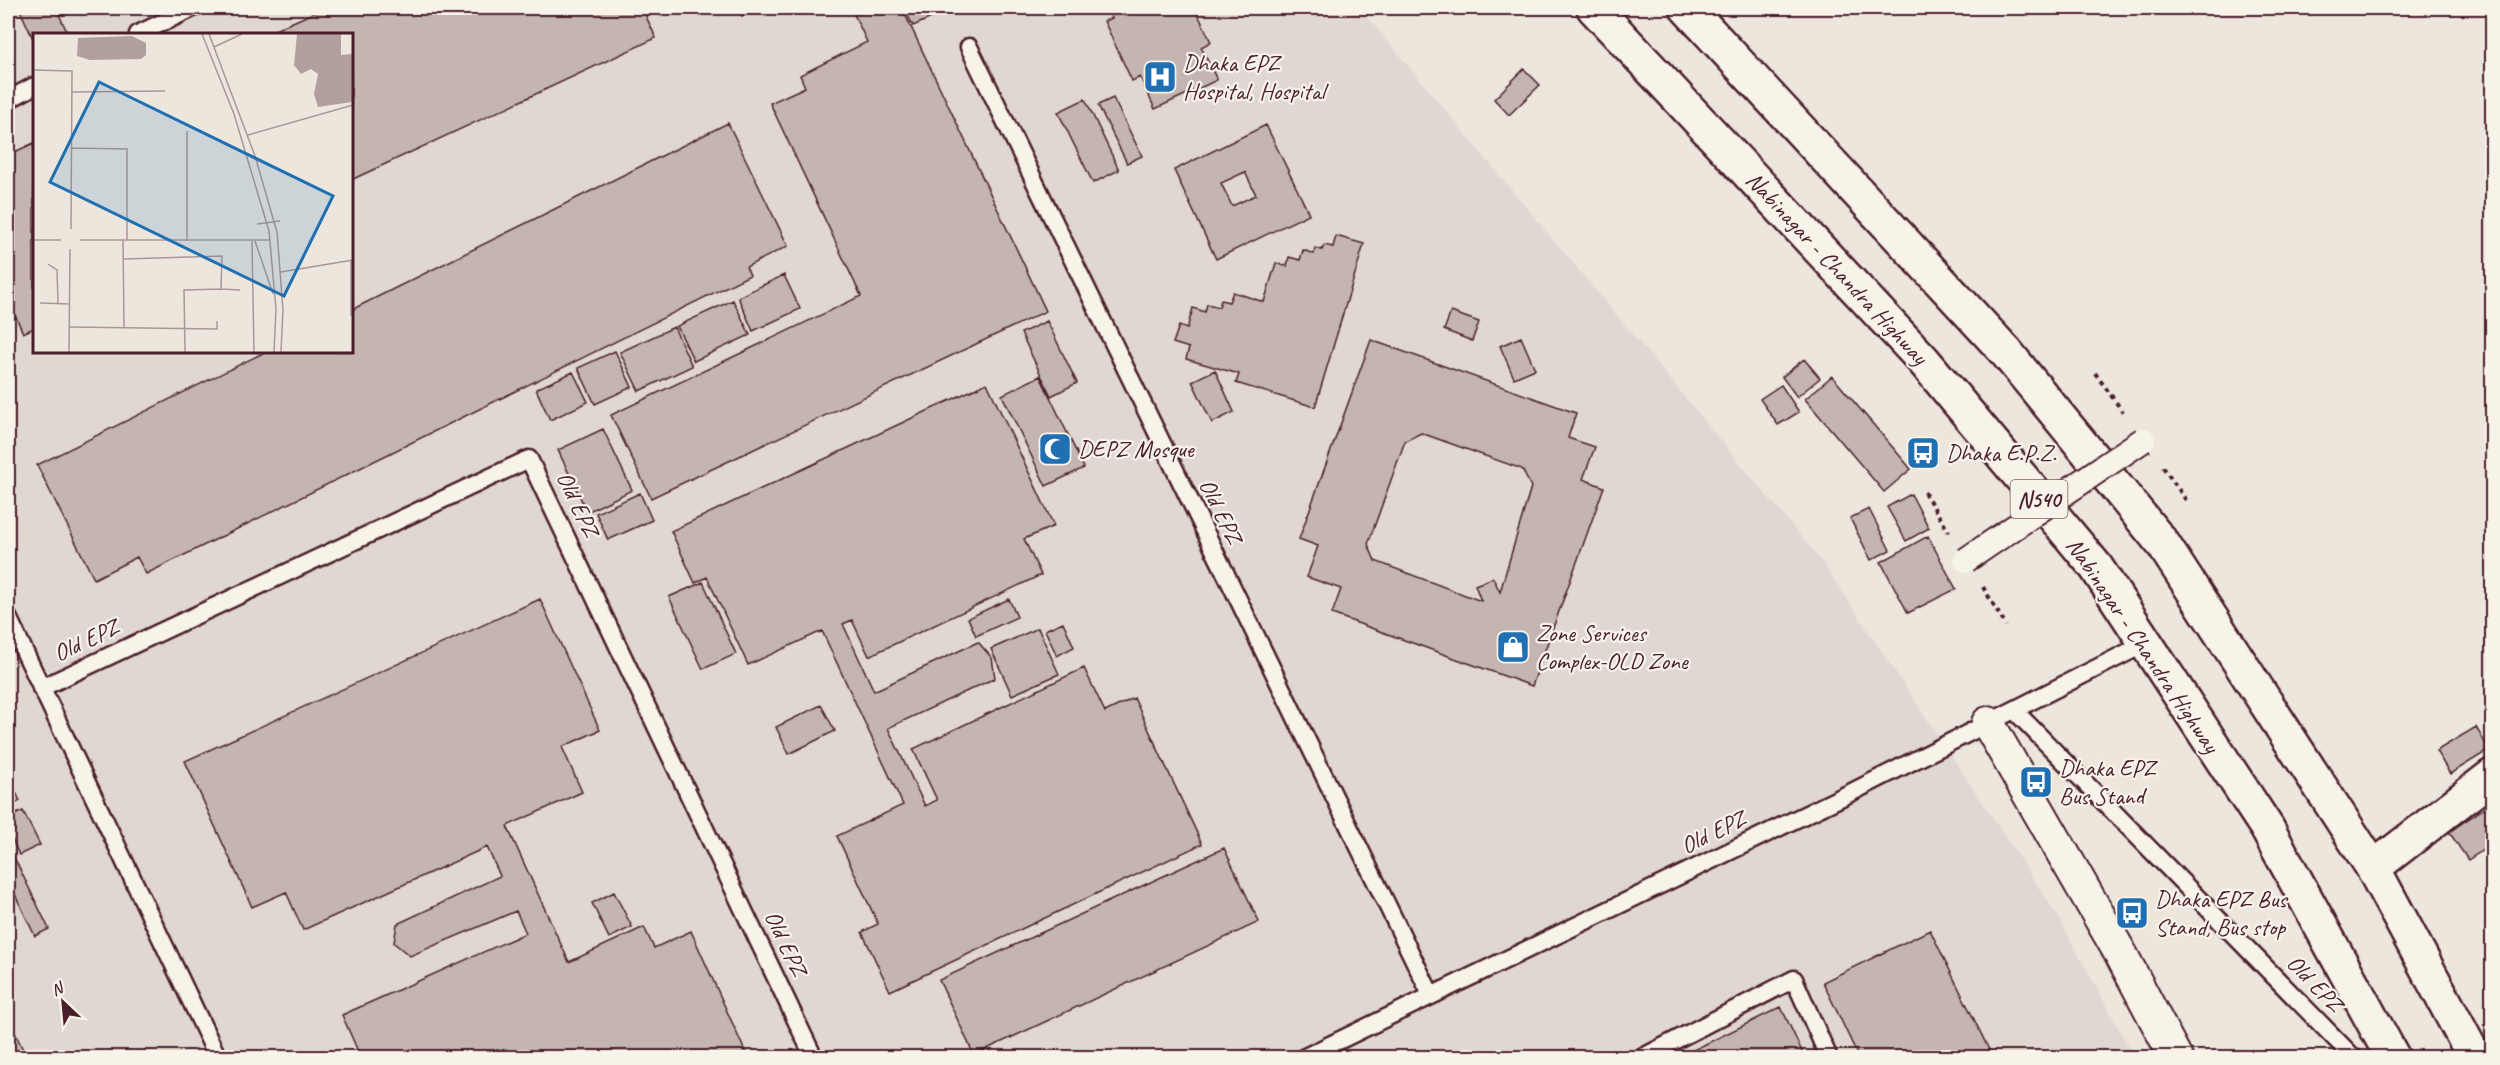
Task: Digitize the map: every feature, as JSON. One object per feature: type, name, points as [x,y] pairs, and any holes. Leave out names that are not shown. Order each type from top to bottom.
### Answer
[{"type":"main road","name":"Nabinagar - Chandra Highway","points":[[1594,8],[1924,361],[2096,567],[2267,828],[2393,1058]]},
{"type":"main road","name":"N540","points":[[1687,8],[2006,352],[2163,544],[2373,868],[2475,1058]]},
{"type":"main road","points":[[2373,868],[2493,777]]},
{"type":"street","points":[[1966,560],[2143,440]]},
{"type":"street","points":[[2001,716],[2176,1058]]},
{"type":"lane","points":[[140,33],[193,8]]},
{"type":"lane","name":"Old EPZ","points":[[969,47],[1431,996]]},
{"type":"lane","points":[[8,100],[33,87]]},
{"type":"lane","name":"Old EPZ","points":[[41,688],[530,459],[814,1058]]},
{"type":"lane","name":"Old EPZ","points":[[8,616],[218,1058]]},
{"type":"lane","name":"Old EPZ","points":[[1303,1058],[2146,643]]},
{"type":"lane","name":"Old EPZ","points":[[2001,716],[2354,1058]]},
{"type":"lane","points":[[1641,1058],[1794,979],[1829,1058]]},
{"type":"path","points":[[2095,374],[2188,503]]},
{"type":"path","points":[[1924,492],[2006,626]]},
{"type":"shaded area","points":[[8,8],[1360,8],[1823,563],[2057,915],[2134,1057],[8,1057]]},
{"type":"building","points":[[56,8],[68,33],[33,33],[33,39],[20,10]]},
{"type":"building","points":[[324,8],[652,8],[644,12],[656,38],[352,180],[352,33],[268,33]]},
{"type":"building","points":[[738,8],[759,8],[742,16]]},
{"type":"building","points":[[851,8],[902,8],[1046,311],[651,498],[611,415],[861,296],[770,103],[805,87],[800,75],[867,42]]},
{"type":"building","points":[[904,8],[954,8],[913,26]]},
{"type":"building","points":[[1107,8],[1195,8],[1211,42],[1201,47],[1217,80],[1155,109],[1140,77],[1132,81],[1104,21],[1112,18]]},
{"type":"building","points":[[1524,69],[1540,85],[1509,115],[1494,99]]},
{"type":"building","points":[[1113,98],[1142,156],[1127,163],[1098,105]]},
{"type":"building","points":[[1085,99],[1119,170],[1093,183],[1058,112]]},
{"type":"building","points":[[728,123],[788,246],[746,267],[750,275],[146,574],[137,557],[94,579],[37,465],[265,352],[352,352],[352,310]]},
{"type":"building","points":[[1266,125],[1309,214],[1216,259],[1174,170]],"holes":[[[1245,172],[1256,195],[1232,206],[1221,183]]]},
{"type":"building","points":[[33,143],[33,328],[23,333],[16,317],[8,321],[8,155]]},
{"type":"building","points":[[1336,236],[1364,244],[1315,407],[1236,383],[1239,374],[1186,359],[1189,348],[1173,343],[1179,326],[1187,329],[1193,308],[1205,312],[1207,304],[1219,307],[1221,300],[1229,302],[1233,292],[1264,302],[1276,263],[1287,266],[1289,257],[1300,260],[1303,250],[1314,254],[1315,248],[1322,250],[1324,245],[1333,247]]},
{"type":"building","points":[[784,275],[800,309],[753,331],[738,297]]},
{"type":"building","points":[[733,300],[750,335],[694,361],[677,326]]},
{"type":"building","points":[[1451,312],[1479,322],[1472,341],[1444,330]]},
{"type":"building","points":[[1047,321],[1077,383],[1051,396],[1021,333]]},
{"type":"building","points":[[674,327],[692,366],[639,391],[620,352]]},
{"type":"building","points":[[1521,337],[1535,369],[1514,378],[1500,346]]},
{"type":"building","points":[[1371,340],[1576,413],[1568,438],[1595,447],[1583,479],[1604,487],[1532,686],[1332,614],[1341,589],[1307,577],[1318,546],[1299,539]],"holes":[[[1421,433],[1522,469],[1531,487],[1500,592],[1493,578],[1475,585],[1481,601],[1375,561],[1368,544],[1405,441]]]},
{"type":"building","points":[[615,351],[632,387],[595,404],[578,368]]},
{"type":"building","points":[[1804,359],[1820,378],[1797,397],[1782,377]]},
{"type":"building","points":[[1215,370],[1234,412],[1212,423],[1192,381]]},
{"type":"building","points":[[573,372],[588,402],[550,420],[536,389]]},
{"type":"building","points":[[1040,376],[1084,468],[1046,486],[1002,395]]},
{"type":"building","points":[[1832,376],[1911,469],[1884,492],[1805,399]]},
{"type":"building","points":[[987,383],[1054,526],[1024,539],[1041,575],[869,656],[852,620],[843,624],[874,691],[978,642],[992,658],[995,678],[888,728],[925,806],[937,800],[913,749],[1084,668],[1105,712],[1134,698],[1202,844],[890,991],[862,932],[878,924],[837,836],[903,805],[822,631],[748,665],[707,577],[695,583],[671,531]]},
{"type":"building","points":[[1781,385],[1799,412],[1778,425],[1760,399]]},
{"type":"building","points":[[603,429],[632,490],[587,512],[558,450]]},
{"type":"building","points":[[640,493],[652,520],[608,540],[596,513]]},
{"type":"building","points":[[1911,494],[1929,528],[1906,541],[1887,507]]},
{"type":"building","points":[[1869,509],[1890,550],[1871,560],[1850,518]]},
{"type":"building","points":[[1928,536],[1956,589],[1908,613],[1881,562]]},
{"type":"building","points":[[703,582],[736,654],[703,669],[669,597]]},
{"type":"building","points":[[540,599],[600,730],[562,747],[582,792],[507,826],[569,962],[644,927],[654,948],[691,931],[748,1058],[361,1058],[342,1015],[526,933],[516,911],[410,956],[394,943],[397,924],[500,876],[487,847],[303,930],[286,892],[252,907],[185,761]]},
{"type":"building","points":[[1009,599],[1017,617],[976,636],[968,618]]},
{"type":"building","points":[[1063,622],[1074,647],[1057,656],[1045,630]]},
{"type":"building","points":[[1038,628],[1059,674],[1012,695],[991,649]]},
{"type":"building","points":[[821,705],[835,731],[789,754],[776,727]]},
{"type":"building","points":[[2476,727],[2489,750],[2450,774],[2436,751]]},
{"type":"building","points":[[8,775],[20,801],[8,808]]},
{"type":"building","points":[[2492,803],[2492,844],[2468,860],[2449,832]]},
{"type":"building","points":[[23,811],[40,845],[19,855],[8,830],[8,818]]},
{"type":"building","points":[[8,845],[49,929],[35,936],[8,880]]},
{"type":"building","points":[[1224,848],[1259,922],[974,1055],[939,980]]},
{"type":"building","points":[[614,892],[632,927],[609,938],[592,903]]},
{"type":"building","points":[[1930,930],[1993,1058],[1859,1058],[1823,982]]},
{"type":"building","points":[[1781,1007],[1805,1058],[1677,1058]]},
{"type":"building","points":[[8,1018],[27,1058],[8,1058]]},
{"type":"place","name":"Dhaka EPZ Hospital, Hospital","points":[[1160,77]]},
{"type":"place","name":"DEPZ Mosque","points":[[1055,449]]},
{"type":"place","name":"Dhaka E.P.Z.","points":[[1923,453]]},
{"type":"place","name":"Zone Services Complex-OLD Zone","points":[[1513,647]]},
{"type":"place","name":"Dhaka EPZ Bus Stand","points":[[2036,782]]},
{"type":"place","name":"Dhaka EPZ Bus Stand, Bus stop","points":[[2132,913]]}]
